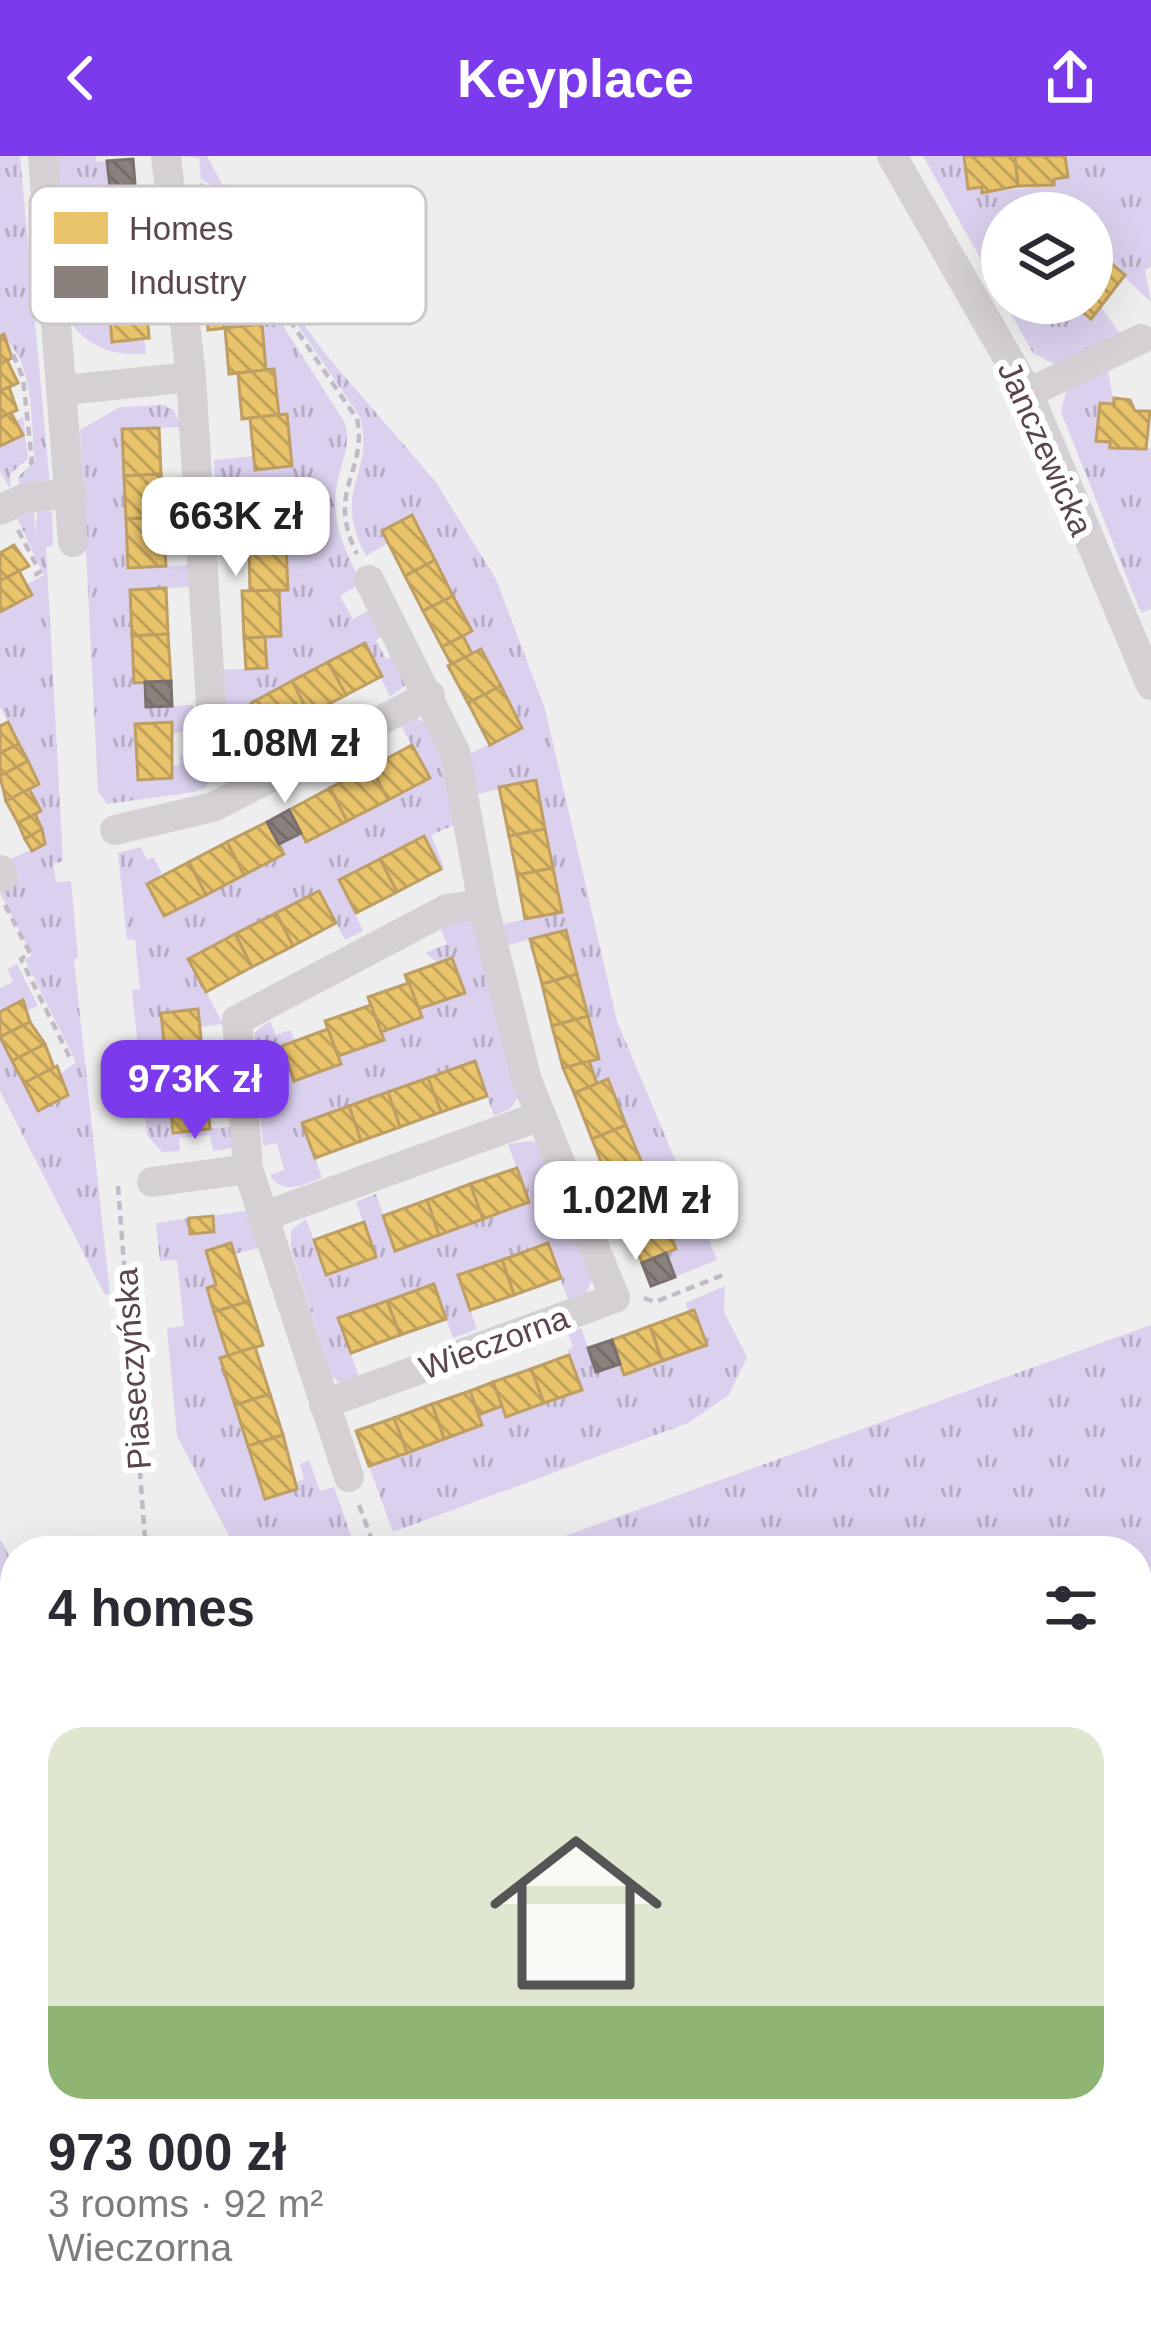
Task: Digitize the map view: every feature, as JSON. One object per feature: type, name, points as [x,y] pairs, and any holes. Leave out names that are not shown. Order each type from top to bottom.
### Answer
[{"type":"street","points":[[43,156],[46,186]]},
{"type":"street","name":"Janczewicka","points":[[892,156],[1028,393],[1139,632],[1151,685]]},
{"type":"street","points":[[59,324],[74,542]]},
{"type":"street","points":[[184,324],[212,721],[245,789]]},
{"type":"street","points":[[1028,393],[1148,334]]},
{"type":"street","points":[[65,390],[190,377]]},
{"type":"street","points":[[8,506],[71,494]]},
{"type":"street","points":[[370,580],[430,694],[454,752],[483,904],[540,1116],[615,1298]]},
{"type":"street","points":[[115,830],[173,820],[245,789],[430,694]]},
{"type":"street","points":[[349,1477],[248,1168],[237,1020],[448,909],[483,904]]},
{"type":"street","points":[[262,1217],[540,1116]]},
{"type":"street","points":[[152,1181],[248,1168]]},
{"type":"street","name":"Wieczorna","points":[[324,1404],[615,1298]]},
{"type":"path","points":[[168,171],[202,186]]},
{"type":"path","points":[[292,324],[357,419],[361,438],[342,494],[344,514],[370,580]]},
{"type":"path","points":[[13,354],[23,377],[32,462],[15,475],[8,506],[40,572],[29,578]]},
{"type":"path","points":[[1,881],[30,953],[21,959],[72,1062]]},
{"type":"path","name":"Piaseczyńska","points":[[118,1186],[145,1536]]},
{"type":"path","points":[[615,1298],[635,1294],[655,1302],[723,1275]]},
{"type":"path","points":[[349,1477],[371,1536]]},
{"type":"green space","points":[[0,156],[20,156],[30,324],[35,324],[49,483],[20,488],[18,477],[35,461],[31,409],[19,358],[0,336]]},
{"type":"green space","points":[[57,156],[96,156],[97,162],[107,161],[110,186],[60,186]]},
{"type":"green space","points":[[181,156],[207,156],[223,186],[201,179],[199,158]]},
{"type":"green space","points":[[923,156],[964,156],[968,188],[982,187],[981,260]]},
{"type":"green space","points":[[1065,156],[1151,156],[1151,267],[1145,270],[1151,302],[1113,266],[1113,192],[992,192],[1054,185],[1054,179],[1067,177]]},
{"type":"green space","points":[[110,324],[112,341],[144,339],[146,354],[105,349],[72,325]]},
{"type":"green space","points":[[262,324],[282,324],[345,423],[347,440],[336,514],[361,583],[340,596],[353,619],[373,608],[387,634],[376,640],[386,659],[398,654],[406,685],[390,697],[364,644],[251,702],[279,757],[263,766],[251,763],[241,749],[262,738],[252,716],[230,727],[223,714],[220,670],[267,668],[265,637],[281,636],[279,590],[286,547],[294,545],[292,497],[256,498],[256,511],[216,512],[214,460],[254,456],[256,470],[291,466],[287,415],[279,415],[274,369],[266,370]]},
{"type":"green space","points":[[297,324],[304,324],[435,481],[496,579],[545,709],[617,1021],[717,1260],[675,1277],[666,1253],[676,1248],[608,1080],[597,1084],[589,1061],[599,1058],[566,930],[504,946],[499,925],[561,911],[536,781],[474,795],[465,756],[522,728],[482,649],[472,654],[463,636],[472,631],[412,516],[382,531],[388,543],[366,556],[352,514],[363,453],[360,417]]},
{"type":"green space","points":[[1017,324],[1113,324],[1121,335],[1058,366],[1033,353]]},
{"type":"green space","points":[[1107,366],[1114,404],[1100,403],[1097,441],[1110,442],[1111,448],[1151,448],[1151,609],[1141,613],[1061,412],[1067,386]]},
{"type":"green space","points":[[164,405],[174,410],[181,427],[123,429],[128,568],[188,565],[189,587],[130,590],[134,682],[145,682],[147,707],[193,705],[195,728],[172,734],[172,722],[136,724],[138,779],[171,778],[171,766],[180,765],[180,756],[188,754],[196,773],[215,768],[205,788],[194,792],[107,804],[98,791],[80,430],[120,407]]},
{"type":"green space","points":[[23,417],[28,459],[10,474],[11,490],[0,472],[0,446],[22,435],[16,421]]},
{"type":"green space","points":[[34,507],[35,535],[38,507],[52,512],[53,546],[46,547],[63,862],[53,863],[56,882],[71,881],[78,957],[74,960],[110,1294],[105,1295],[0,1091],[0,1037],[37,1110],[67,1095],[58,1076],[76,1062],[25,960],[32,955],[0,893],[19,879],[10,859],[45,844],[35,814],[40,811],[29,789],[39,783],[0,706],[0,612],[31,596],[26,585],[44,575],[16,516]]},
{"type":"green space","points":[[417,718],[436,732],[459,823],[431,835],[444,867],[441,869],[423,836],[339,880],[363,931],[345,940],[319,891],[189,959],[223,1024],[200,1027],[197,1009],[161,1014],[173,1132],[237,1126],[231,1148],[213,1151],[210,1135],[179,1138],[180,1151],[162,1152],[147,1135],[132,990],[140,989],[135,940],[127,939],[118,853],[141,847],[147,860],[153,857],[162,873],[148,884],[165,916],[283,854],[279,844],[301,833],[307,842],[429,779],[401,725]]},
{"type":"green space","points":[[474,921],[520,1095],[510,1109],[494,1116],[474,1061],[303,1122],[322,1178],[293,1187],[275,1181],[270,1175],[284,1170],[277,1143],[263,1146],[254,1033],[270,1021],[276,1035],[290,1030],[295,1041],[282,1047],[294,1081],[341,1064],[339,1056],[383,1040],[381,1032],[421,1017],[419,1009],[464,993],[452,958],[438,963],[425,953],[447,944],[440,927]]},
{"type":"green space","points":[[17,964],[38,1006],[28,1010],[23,1000],[0,1012],[0,988],[13,982],[7,969]]},
{"type":"green space","points":[[532,1141],[539,1145],[593,1278],[585,1295],[569,1302],[547,1243],[458,1275],[477,1329],[453,1338],[433,1284],[339,1318],[359,1378],[339,1382],[332,1377],[291,1249],[291,1230],[306,1219],[327,1275],[376,1257],[356,1202],[376,1194],[396,1250],[529,1203],[508,1144]]},
{"type":"green space","points":[[251,1210],[263,1247],[234,1254],[230,1243],[206,1252],[216,1285],[207,1289],[228,1356],[220,1359],[264,1499],[296,1489],[295,1483],[304,1479],[300,1464],[309,1460],[320,1491],[334,1487],[351,1536],[229,1536],[177,1436],[167,1328],[184,1326],[177,1260],[160,1261],[156,1223],[189,1218],[191,1234],[213,1232],[213,1216]]},
{"type":"green space","points":[[725,1286],[724,1312],[747,1357],[729,1395],[688,1423],[393,1532],[369,1466],[482,1426],[478,1415],[502,1406],[507,1417],[581,1390],[568,1350],[573,1347],[568,1333],[581,1328],[597,1372],[706,1344],[694,1311],[689,1312],[685,1303]]},
{"type":"green space","points":[[1151,1325],[1151,1536],[565,1536]]},
{"type":"building: Homes","points":[[964,156],[1015,156],[1018,186],[987,192],[982,187],[968,189]]},
{"type":"building: Homes","points":[[1015,156],[1065,156],[1068,177],[1054,179],[1054,185],[1018,186]]},
{"type":"building: Homes","points":[[1113,265],[1125,275],[1113,291]]},
{"type":"building: Homes","points":[[111,324],[148,324],[149,338],[112,342]]},
{"type":"building: Homes","points":[[207,324],[244,324],[244,326],[208,330]]},
{"type":"building: Homes","points":[[262,324],[266,370],[229,374],[225,328]]},
{"type":"building: Homes","points":[[4,334],[12,358],[0,364],[0,336]]},
{"type":"building: Homes","points":[[7,360],[18,383],[0,391],[0,364]]},
{"type":"building: Homes","points":[[274,369],[279,415],[242,419],[238,373]]},
{"type":"building: Homes","points":[[9,387],[17,410],[0,418],[0,391]]},
{"type":"building: Homes","points":[[1114,398],[1130,400],[1135,411],[1150,411],[1146,449],[1110,448],[1110,442],[1096,441],[1100,403],[1114,404]]},
{"type":"building: Homes","points":[[11,413],[23,435],[0,446],[0,418]]},
{"type":"building: Homes","points":[[287,414],[292,466],[255,470],[250,418]]},
{"type":"building: Homes","points":[[159,428],[161,474],[124,476],[122,429]]},
{"type":"building: Homes","points":[[161,474],[163,517],[126,519],[124,476]]},
{"type":"building: Homes","points":[[292,496],[294,546],[257,547],[255,498]]},
{"type":"building: Homes","points":[[412,515],[435,560],[405,576],[382,531]]},
{"type":"building: Homes","points":[[163,517],[166,566],[128,568],[126,519]]},
{"type":"building: Homes","points":[[14,545],[29,566],[0,581],[0,553]]},
{"type":"building: Homes","points":[[286,546],[288,590],[250,591],[249,547]]},
{"type":"building: Homes","points":[[435,560],[453,596],[423,611],[405,576]]},
{"type":"building: Homes","points":[[19,571],[32,595],[0,612],[0,581]]},
{"type":"building: Homes","points":[[166,588],[168,634],[132,636],[130,590]]},
{"type":"building: Homes","points":[[279,590],[281,636],[244,638],[242,591]]},
{"type":"building: Homes","points":[[453,596],[472,631],[442,647],[423,611]]},
{"type":"building: Homes","points":[[168,634],[171,681],[134,683],[132,636]]},
{"type":"building: Homes","points":[[463,636],[472,654],[451,664],[442,647]]},
{"type":"building: Homes","points":[[265,637],[267,668],[246,669],[244,638]]},
{"type":"building: Homes","points":[[365,643],[382,676],[346,695],[328,662]]},
{"type":"building: Homes","points":[[481,649],[501,686],[468,703],[448,666]]},
{"type":"building: Homes","points":[[328,662],[346,695],[309,714],[292,681]]},
{"type":"building: Homes","points":[[292,681],[309,714],[268,736],[251,703]]},
{"type":"building: Homes","points":[[501,686],[522,728],[490,745],[468,703]]},
{"type":"building: Homes","points":[[8,722],[19,744],[0,753],[0,726]]},
{"type":"building: Homes","points":[[172,722],[172,778],[138,780],[135,724]]},
{"type":"building: Homes","points":[[19,744],[28,761],[0,776],[0,753]]},
{"type":"building: Homes","points":[[412,745],[430,778],[388,800],[371,767]]},
{"type":"building: Homes","points":[[28,761],[39,784],[6,801],[0,776]]},
{"type":"building: Homes","points":[[371,767],[388,800],[347,821],[330,788]]},
{"type":"building: Homes","points":[[536,780],[545,829],[509,836],[499,787]]},
{"type":"building: Homes","points":[[330,788],[347,821],[306,842],[289,810]]},
{"type":"building: Homes","points":[[29,789],[41,811],[18,823],[6,801]]},
{"type":"building: Homes","points":[[35,814],[42,829],[25,839],[18,823]]},
{"type":"building: Homes","points":[[267,822],[284,854],[244,875],[227,842]]},
{"type":"building: Homes","points":[[42,829],[45,844],[32,851],[25,839]]},
{"type":"building: Homes","points":[[545,829],[553,868],[517,875],[509,836]]},
{"type":"building: Homes","points":[[424,836],[441,869],[397,892],[380,859]]},
{"type":"building: Homes","points":[[227,842],[244,875],[206,895],[189,862]]},
{"type":"building: Homes","points":[[380,859],[397,892],[356,913],[339,880]]},
{"type":"building: Homes","points":[[189,862],[206,895],[164,916],[147,884]]},
{"type":"building: Homes","points":[[553,868],[562,912],[525,919],[517,875]]},
{"type":"building: Homes","points":[[319,891],[336,923],[293,946],[276,913]]},
{"type":"building: Homes","points":[[276,913],[293,946],[252,967],[235,934]]},
{"type":"building: Homes","points":[[566,930],[577,974],[542,984],[530,939]]},
{"type":"building: Homes","points":[[235,934],[252,967],[206,992],[188,959]]},
{"type":"building: Homes","points":[[452,958],[465,993],[418,1009],[405,975]]},
{"type":"building: Homes","points":[[577,974],[588,1016],[552,1026],[542,984]]},
{"type":"building: Homes","points":[[409,983],[422,1017],[381,1032],[368,997]]},
{"type":"building: Homes","points":[[23,1000],[30,1022],[0,1037],[0,1012]]},
{"type":"building: Homes","points":[[371,1005],[384,1040],[338,1056],[325,1021]]},
{"type":"building: Homes","points":[[198,1009],[202,1049],[165,1053],[161,1013]]},
{"type":"building: Homes","points":[[588,1016],[599,1059],[563,1068],[552,1026]]},
{"type":"building: Homes","points":[[30,1022],[45,1044],[12,1061],[0,1037]]},
{"type":"building: Homes","points":[[328,1029],[341,1064],[294,1081],[282,1046]]},
{"type":"building: Homes","points":[[45,1044],[54,1068],[24,1083],[12,1061]]},
{"type":"building: Homes","points":[[202,1049],[206,1089],[169,1093],[165,1053]]},
{"type":"building: Homes","points":[[475,1061],[487,1096],[441,1112],[428,1078]]},
{"type":"building: Homes","points":[[589,1061],[597,1084],[574,1093],[563,1068]]},
{"type":"building: Homes","points":[[57,1066],[68,1095],[38,1111],[24,1083]]},
{"type":"building: Homes","points":[[428,1078],[441,1112],[400,1127],[388,1092]]},
{"type":"building: Homes","points":[[608,1079],[626,1125],[592,1139],[574,1093]]},
{"type":"building: Homes","points":[[206,1089],[210,1129],[173,1133],[169,1093]]},
{"type":"building: Homes","points":[[388,1092],[400,1127],[361,1141],[349,1106]]},
{"type":"building: Homes","points":[[349,1106],[361,1141],[315,1158],[302,1123]]},
{"type":"building: Homes","points":[[626,1125],[642,1163],[607,1177],[592,1139]]},
{"type":"building: Homes","points":[[642,1163],[659,1206],[625,1220],[607,1177]]},
{"type":"building: Homes","points":[[517,1168],[529,1202],[483,1219],[470,1184]]},
{"type":"building: Homes","points":[[470,1184],[483,1219],[439,1235],[427,1200]]},
{"type":"building: Homes","points":[[427,1200],[439,1235],[395,1251],[383,1216]]},
{"type":"building: Homes","points":[[659,1206],[676,1249],[642,1263],[625,1220]]},
{"type":"building: Homes","points":[[213,1216],[214,1232],[190,1234],[189,1218]]},
{"type":"building: Homes","points":[[364,1222],[376,1257],[326,1275],[314,1240]]},
{"type":"building: Homes","points":[[231,1243],[249,1301],[214,1312],[207,1288],[216,1285],[206,1251]]},
{"type":"building: Homes","points":[[548,1243],[561,1278],[514,1295],[502,1260]]},
{"type":"building: Homes","points":[[502,1260],[514,1295],[470,1310],[458,1275]]},
{"type":"building: Homes","points":[[434,1284],[446,1319],[400,1335],[387,1301]]},
{"type":"building: Homes","points":[[249,1301],[263,1345],[228,1356],[214,1312]]},
{"type":"building: Homes","points":[[387,1301],[400,1335],[351,1353],[338,1318]]},
{"type":"building: Homes","points":[[694,1310],[707,1345],[662,1361],[650,1326]]},
{"type":"building: Homes","points":[[650,1326],[662,1361],[624,1375],[612,1340]]},
{"type":"building: Homes","points":[[255,1347],[270,1394],[235,1405],[220,1358]]},
{"type":"building: Homes","points":[[569,1355],[582,1390],[544,1403],[531,1369]]},
{"type":"building: Homes","points":[[531,1369],[544,1403],[506,1417],[493,1382]]},
{"type":"building: Homes","points":[[493,1382],[502,1406],[478,1415],[470,1391]]},
{"type":"building: Homes","points":[[470,1391],[482,1425],[444,1439],[432,1404]]},
{"type":"building: Homes","points":[[270,1394],[283,1435],[248,1446],[235,1405]]},
{"type":"building: Homes","points":[[432,1404],[444,1439],[407,1453],[394,1418]]},
{"type":"building: Homes","points":[[394,1418],[407,1453],[369,1466],[356,1431]]},
{"type":"building: Homes","points":[[283,1435],[297,1489],[265,1499],[248,1446]]},
{"type":"building: Industry","points":[[133,159],[135,184],[110,186],[107,161]]},
{"type":"building: Industry","points":[[171,681],[172,706],[146,707],[145,682]]},
{"type":"building: Industry","points":[[289,810],[301,833],[279,844],[267,822]]},
{"type":"building: Industry","points":[[666,1253],[675,1277],[651,1286],[642,1263]]},
{"type":"building: Industry","points":[[612,1340],[620,1364],[596,1372],[588,1348]]}]
